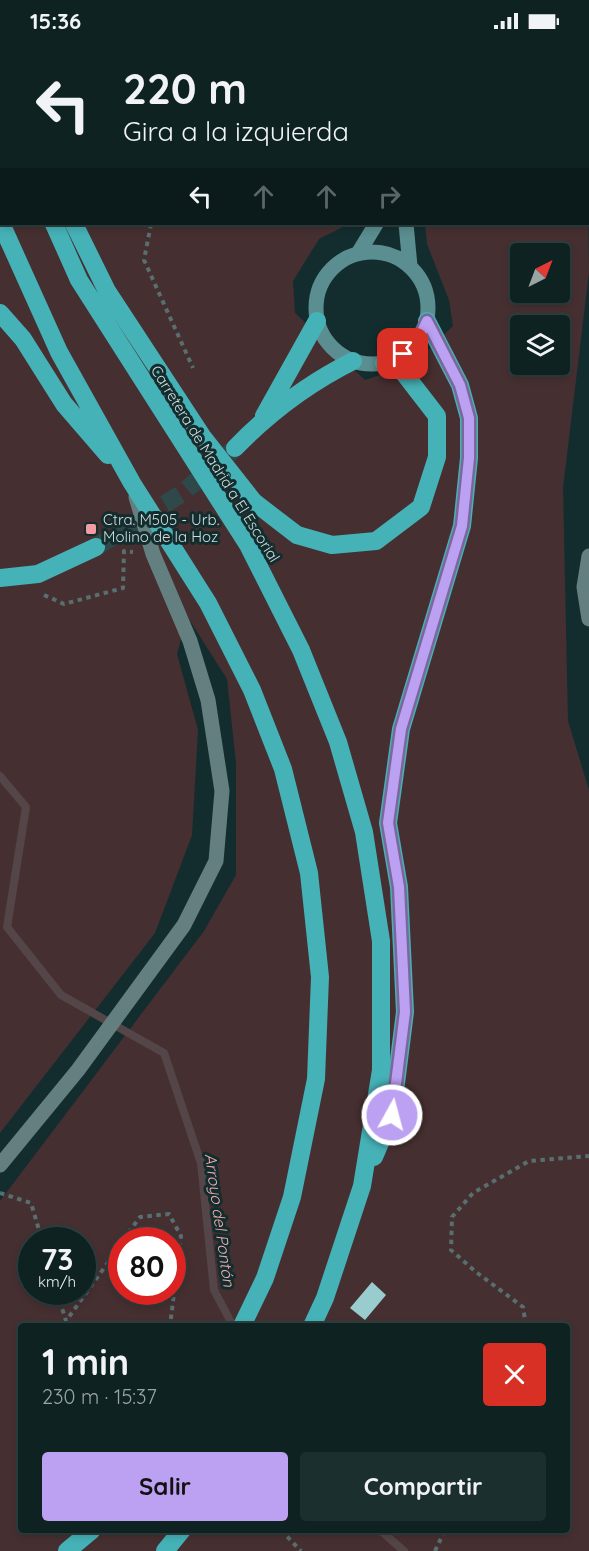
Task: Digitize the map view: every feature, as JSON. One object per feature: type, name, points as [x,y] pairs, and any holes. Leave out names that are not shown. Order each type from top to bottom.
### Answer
[{"type":"highway","points":[[2,225],[59,352],[132,483],[208,603],[252,690],[283,770],[309,873],[320,977],[316,1079],[292,1197],[265,1278],[243,1323]]},
{"type":"highway","name":"Carretera de Madrid a El Escorial","points":[[54,225],[79,280],[248,545],[301,650],[338,742],[364,832],[381,941],[381,1070],[362,1186],[325,1298],[313,1323]]},
{"type":"highway","points":[[74,225],[106,291],[202,436],[254,502],[297,535],[332,545],[376,541],[421,507],[437,457],[437,416],[403,372],[384,363]]},
{"type":"highway","points":[[0,313],[22,339],[63,404],[132,483]]},
{"type":"highway","points":[[260,423],[317,321]]},
{"type":"highway","points":[[362,1186],[392,1115],[405,1012],[399,887],[388,823],[401,729],[462,526],[469,458],[469,418],[460,385],[427,321]]},
{"type":"highway","points":[[235,448],[260,423],[326,374],[353,361]]},
{"type":"highway","points":[[0,578],[38,574],[96,547]]},
{"type":"highway","points":[[67,1551],[88,1533]]},
{"type":"highway","points":[[165,1551],[180,1533]]},
{"type":"street","points":[[359,252],[375,225]]},
{"type":"street","points":[[406,225],[410,267]]},
{"type":"street","points":[[359,252],[377,252],[395,256],[410,267],[422,282],[428,301],[427,321],[418,340],[403,354],[384,363],[368,364],[353,361],[337,352],[324,338],[317,321],[316,298],[324,278],[339,261],[359,252]]},
{"type":"street","points":[[0,1165],[78,1070],[184,925],[216,861],[222,791],[208,700],[190,641],[153,554],[132,483]]},
{"type":"street","points":[[589,556],[584,587],[589,619]]},
{"type":"path","points":[[151,225],[144,260],[193,368]]},
{"type":"path","points":[[38,574],[43,594],[63,604],[123,588],[124,550],[153,554]]},
{"type":"path","points":[[526,1323],[523,1307],[451,1250],[452,1217],[472,1193],[529,1161],[589,1156]]},
{"type":"path","points":[[0,1193],[31,1203],[38,1227]]},
{"type":"path","points":[[133,1227],[140,1217],[169,1214],[176,1227]]},
{"type":"path","points":[[96,1278],[108,1262]]},
{"type":"path","points":[[61,1305],[66,1320],[77,1305]]},
{"type":"path","points":[[170,1323],[173,1305]]},
{"type":"path","points":[[284,1533],[301,1551]]},
{"type":"path","points":[[435,1551],[444,1533]]},
{"type":"shaded area","points":[[0,225],[344,225],[319,239],[293,281],[295,313],[365,380],[415,363],[453,326],[449,300],[427,244],[425,225],[588,225],[589,272],[563,488],[568,721],[589,790],[589,1551],[0,1551],[0,1201],[204,931],[236,875],[236,763],[227,679],[187,616],[177,654],[198,730],[192,835],[155,933],[0,1133]]},
{"type":"building","points":[[372,1282],[386,1295],[365,1320],[350,1308]]},
{"type":"waterway","name":"Arroyo del Pontón","points":[[0,776],[26,807],[7,927],[61,995],[164,1053],[201,1163],[214,1290],[231,1323]]},
{"type":"waterway","name":"Arroyo del Pontón","points":[[383,1533],[404,1551]]},
{"type":"tunnel","points":[[96,547],[181,494],[233,450]]},
{"type":"place","name":"Ctra. M505 - Urb. Molino de la Hoz","points":[[91,529]]},
{"type":"route","points":[[392,1115],[405,1012],[399,887],[388,823],[401,729],[462,526],[469,458],[469,418],[460,385],[427,321],[418,340],[403,354]]}]
